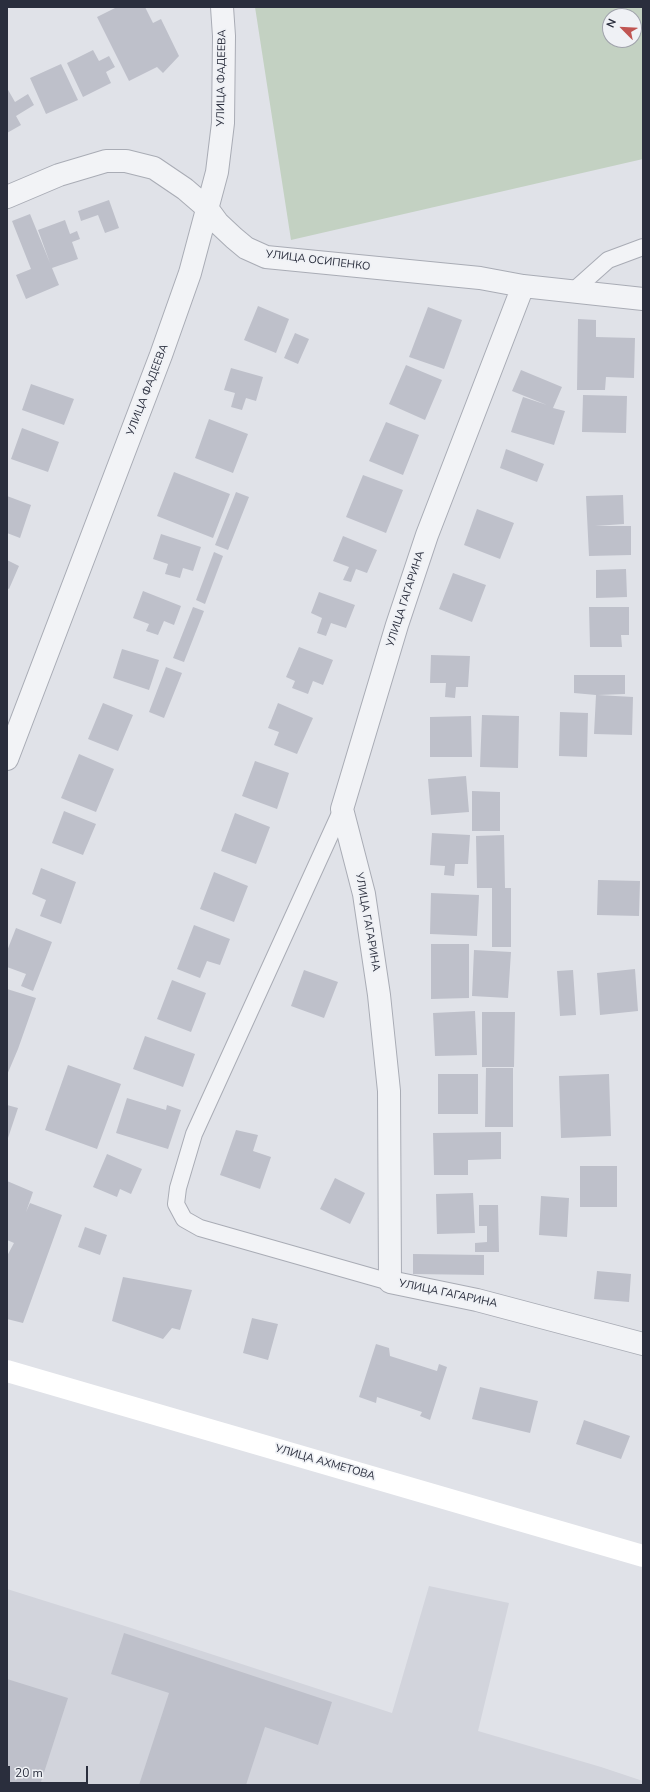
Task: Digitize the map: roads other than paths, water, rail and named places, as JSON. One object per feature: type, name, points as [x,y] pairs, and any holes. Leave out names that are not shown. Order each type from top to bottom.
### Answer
[{"type":"main road","name":"УЛИЦА АХМЕТОВА","points":[[7,1371],[643,1556]]},
{"type":"street","name":"УЛИЦА ФАДЕЕВА","points":[[7,759],[162,355],[190,273],[217,172],[223,123],[224,36],[222,7]]},
{"type":"street","name":"УЛИЦА ОСИПЕНКО","points":[[7,197],[59,175],[106,161],[126,161],[154,168],[185,188],[207,208],[218,224],[234,238],[246,248],[266,257],[480,278],[571,293],[643,299]]},
{"type":"street","name":"УЛИЦА ГАГАРИНА","points":[[523,286],[427,535],[397,624],[342,809],[364,894],[379,995],[389,1084],[390,1282],[477,1300],[643,1344]]},
{"type":"lane","points":[[571,293],[608,260],[643,247]]},
{"type":"lane","points":[[342,809],[194,1134],[178,1188],[176,1204],[184,1219],[200,1228],[390,1282]]}]
